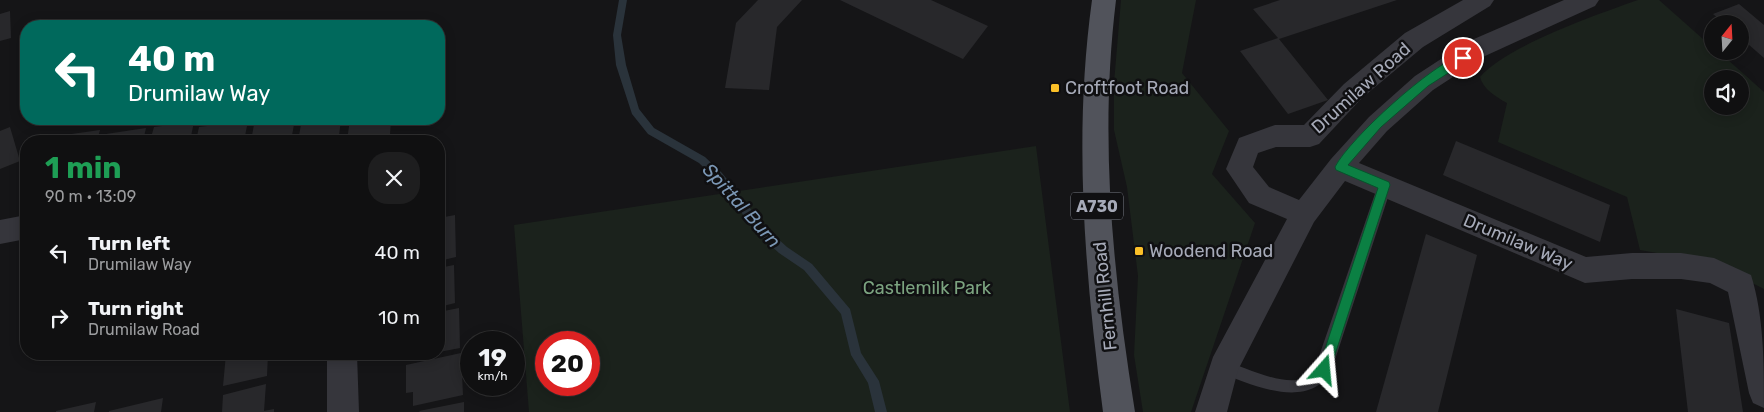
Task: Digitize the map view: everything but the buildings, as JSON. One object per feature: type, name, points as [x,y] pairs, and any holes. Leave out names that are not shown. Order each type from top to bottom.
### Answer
[{"type":"main road","name":"Fernhill Road","points":[[1104,0],[1100,28],[1094,138],[1100,266],[1119,412]]},
{"type":"street","name":"Drumilaw Road","points":[[1304,214],[1260,195],[1239,169],[1248,146],[1275,136],[1310,136],[1353,91],[1414,40],[1482,0]]},
{"type":"street","points":[[1211,412],[1224,367],[1304,214],[1340,167],[1378,124],[1424,83],[1476,49],[1587,0]]},
{"type":"street","name":"Drumilaw Way","points":[[1340,167],[1585,270],[1632,266],[1681,266],[1714,271],[1741,284],[1748,308],[1764,393]]},
{"type":"street","points":[[0,232],[20,228]]},
{"type":"street","points":[[342,360],[343,412]]},
{"type":"lane","points":[[1224,367],[1263,382],[1286,387],[1310,384],[1324,370],[1385,185]]},
{"type":"green space","points":[[1121,0],[1196,0],[1182,73],[1229,131],[1212,174],[1255,223],[1191,412],[1143,412],[1134,355],[1138,276],[1127,187],[1114,130],[1114,83]]},
{"type":"green space","points":[[1638,0],[1659,0],[1704,40],[1704,60],[1728,60],[1739,70],[1704,70],[1704,115],[1749,115],[1749,79],[1764,92],[1764,289],[1713,263],[1640,250],[1627,197],[1498,142],[1507,103],[1487,89],[1480,77],[1493,65],[1510,54],[1577,22]]},
{"type":"green space","name":"Castlemilk Park","points":[[1036,146],[1070,412],[529,412],[525,362],[525,331],[523,331],[514,225]]},
{"type":"waterway","name":"Spittal Burn","points":[[623,0],[617,35],[621,65],[635,111],[651,131],[702,160],[719,176],[761,230],[783,250],[808,267],[846,312],[856,355],[873,381],[881,412]]},
{"type":"place","name":"Croftfoot Road","points":[[1055,88]]},
{"type":"place","name":"Woodend Road","points":[[1139,251]]},
{"type":"route","points":[[1324,370],[1385,185],[1340,167],[1378,124],[1424,83],[1463,58]]}]
